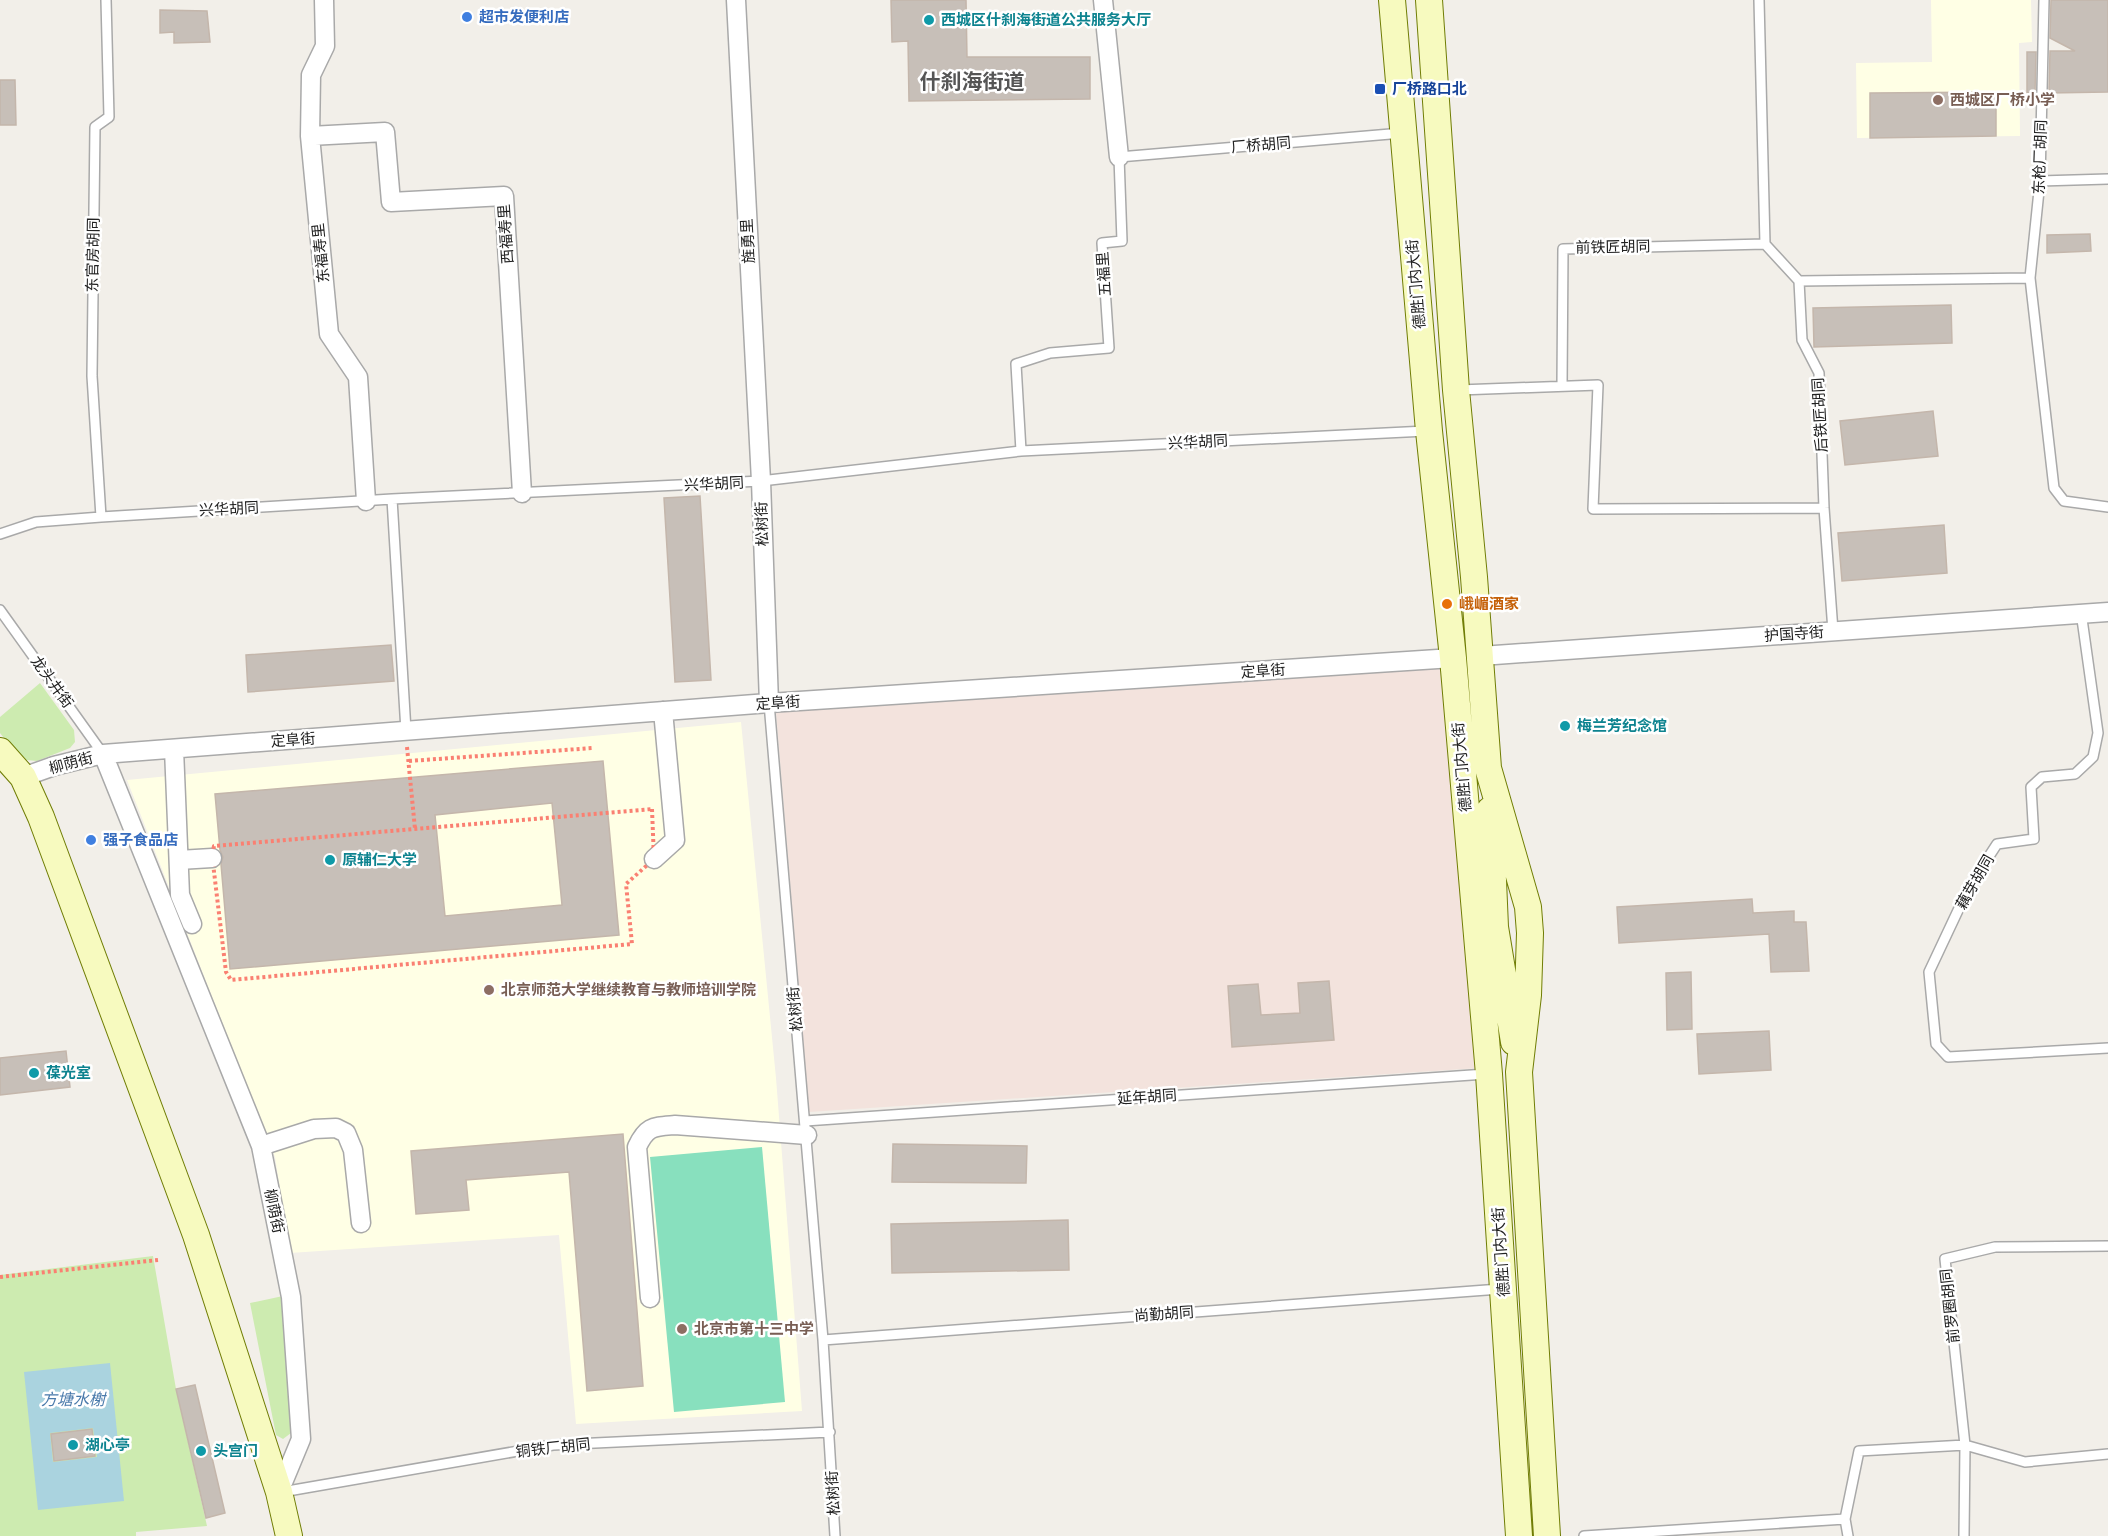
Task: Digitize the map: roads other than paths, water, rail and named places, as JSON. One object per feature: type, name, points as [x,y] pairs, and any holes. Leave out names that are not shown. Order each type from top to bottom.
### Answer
[{"type":"main road","name":"德胜门内大街","points":[[1392,0],[1402,133],[1429,431],[1453,658],[1489,1074],[1519,1536]]},
{"type":"main road","name":"德胜门内大街","points":[[1429,0],[1456,390],[1481,656],[1495,927],[1519,1072],[1547,1536]]},
{"type":"main road","points":[[1444,579],[1474,577]]},
{"type":"main road","points":[[1453,658],[1481,656]]},
{"type":"main road","points":[[0,751],[24,777],[41,817],[196,1235],[279,1492],[289,1536]]},
{"type":"main road","name":"德胜门内大街","points":[[1488,768],[1528,907],[1530,933],[1528,995],[1519,1072]]},
{"type":"main road","points":[[1462,770],[1488,768]]},
{"type":"street","name":"东福寿里","points":[[324,0],[325,46],[311,75],[310,136],[329,334],[358,376],[366,501]]},
{"type":"street","name":"旌勇里","points":[[736,0],[761,481]]},
{"type":"street","name":"五福里","points":[[1103,0],[1119,157]]},
{"type":"street","name":"西福寿里","points":[[310,136],[385,132],[391,202],[504,196],[522,493]]},
{"type":"street","name":"松树街","points":[[761,481],[769,703]]},
{"type":"street","name":"护国寺街","points":[[1481,656],[2081,612],[2108,612]]},
{"type":"street","name":"定阜街","points":[[103,754],[769,703],[1453,658]]},
{"type":"street","points":[[654,859],[675,840],[663,711]]},
{"type":"street","points":[[174,748],[180,895],[192,924]]},
{"type":"street","name":"柳荫街","points":[[24,777],[54,766],[103,754],[261,1146],[291,1297],[301,1438],[279,1492]]},
{"type":"street","points":[[179,860],[212,858]]},
{"type":"street","points":[[650,1298],[638,1147],[644,1134],[653,1127],[675,1125],[806,1128]]},
{"type":"street","points":[[261,1146],[314,1129],[336,1128],[346,1133],[353,1149],[361,1223]]},
{"type":"lane","name":"东官房胡同","points":[[101,517],[92,376],[95,127],[109,117],[106,0]]},
{"type":"lane","points":[[1759,0],[1766,244],[1799,281],[2030,278]]},
{"type":"lane","name":"东枪厂胡同","points":[[2044,0],[2040,181],[2030,278],[2054,488],[2064,501],[2108,507]]},
{"type":"lane","name":"厂桥胡同","points":[[1119,157],[1402,133]]},
{"type":"lane","name":"五福里","points":[[1021,451],[1016,364],[1050,353],[1109,348],[1102,243],[1122,242],[1119,157]]},
{"type":"lane","points":[[2040,181],[2108,179]]},
{"type":"lane","name":"前铁匠胡同","points":[[1562,386],[1563,249],[1766,244]]},
{"type":"lane","name":"后铁匠胡同","points":[[1799,281],[1802,340],[1819,373],[1824,508],[1833,631]]},
{"type":"lane","points":[[1456,390],[1598,385],[1593,509],[1824,508]]},
{"type":"lane","name":"兴华胡同","points":[[0,534],[36,522],[101,517],[392,499],[761,481],[1021,451],[1429,431]]},
{"type":"lane","points":[[392,499],[406,731]]},
{"type":"lane","name":"龙头井街","points":[[0,610],[103,754]]},
{"type":"lane","name":"藕芽胡同","points":[[2081,612],[2097,733],[2093,757],[2075,774],[2042,777],[2031,787],[2034,839],[1997,844],[1969,886],[1929,972],[1936,1044],[1948,1058],[2108,1048]]},
{"type":"lane","name":"松树街","points":[[769,703],[824,1340],[835,1536]]},
{"type":"lane","name":"延年胡同","points":[[806,1128],[1489,1074]]},
{"type":"lane","name":"前罗圈胡同","points":[[1965,1445],[1945,1258],[1995,1247],[2108,1246]]},
{"type":"lane","name":"尚勤胡同","points":[[824,1340],[1504,1288]]},
{"type":"lane","name":"铜铁厂胡同","points":[[279,1492],[553,1445],[830,1432]]},
{"type":"lane","points":[[1964,1536],[1965,1445]]},
{"type":"lane","points":[[1848,1536],[1845,1519],[1859,1451],[1965,1445],[2025,1462],[2108,1454]]},
{"type":"lane","points":[[1584,1536],[1845,1519]]},
{"type":"water","name":"方塘水榭","points":[[110,1363],[124,1501],[38,1510],[24,1372]],"holes":[[[93,1428],[97,1457],[53,1462],[50,1433]]]},
{"type":"place","name":"超市发便利店","points":[[467,17]]},
{"type":"place","name":"西城区什刹海街道公共服务大厅","points":[[929,20]]},
{"type":"place","name":"厂桥路口北","points":[[1380,89]]},
{"type":"place","name":"西城区厂桥小学","points":[[1938,100]]},
{"type":"place","name":"峨嵋酒家","points":[[1447,604]]},
{"type":"place","name":"梅兰芳纪念馆","points":[[1565,726]]},
{"type":"place","name":"强子食品店","points":[[91,840]]},
{"type":"place","name":"原辅仁大学","points":[[330,860]]},
{"type":"place","name":"北京师范大学继续教育与教师培训学院","points":[[489,990]]},
{"type":"place","name":"葆光室","points":[[34,1073]]},
{"type":"place","name":"北京市第十三中学","points":[[682,1329]]},
{"type":"place","name":"湖心亭","points":[[73,1445]]},
{"type":"place","name":"头宫门","points":[[201,1451]]},
{"type":"district","name":"什刹海街道","points":[[972,82]]}]
